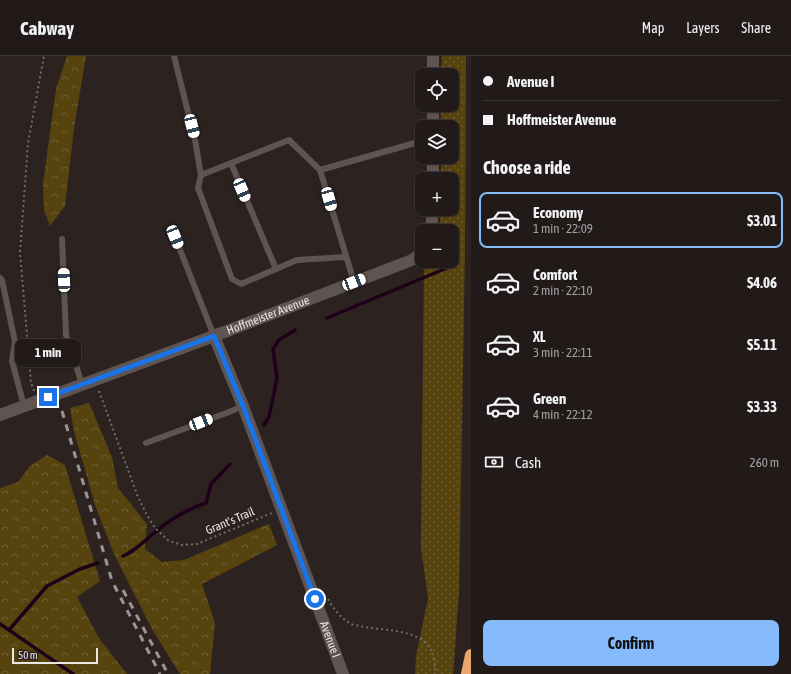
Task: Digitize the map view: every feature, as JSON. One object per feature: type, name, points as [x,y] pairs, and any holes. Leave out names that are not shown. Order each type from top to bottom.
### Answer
[{"type":"highway","points":[[467,674],[471,655]]},
{"type":"street","points":[[433,56],[433,68]]},
{"type":"street","name":"Hoffmeister Avenue","points":[[0,415],[214,336],[415,258]]},
{"type":"street","name":"Avenue I","points":[[214,336],[243,406],[343,674]]},
{"type":"lane","points":[[174,56],[195,140],[201,175],[198,188],[232,279],[241,284],[297,260],[346,257]]},
{"type":"lane","points":[[201,175],[289,140],[320,170],[354,282]]},
{"type":"lane","points":[[320,170],[415,144]]},
{"type":"lane","points":[[231,163],[276,269]]},
{"type":"lane","points":[[175,237],[214,336]]},
{"type":"lane","points":[[62,239],[66,335],[82,384]]},
{"type":"lane","points":[[0,278],[2,280],[15,342],[12,361],[24,406]]},
{"type":"lane","points":[[146,443],[243,406]]},
{"type":"path","points":[[31,383],[20,252],[28,142],[44,56]]},
{"type":"path","name":"Grant's Trail","points":[[98,390],[138,497],[155,528],[168,541],[182,545],[197,544],[282,509]]},
{"type":"path","points":[[328,599],[337,613],[351,624],[410,634],[424,640],[434,656],[435,674]]},
{"type":"green space","points":[[67,56],[86,56],[74,128],[65,206],[50,226],[44,210],[43,184],[56,89]]},
{"type":"green space","points":[[442,56],[466,56],[465,249],[459,592],[453,674],[415,674],[416,657],[428,598],[421,548],[424,268],[459,268],[459,224],[440,224],[440,216],[459,216],[459,172],[441,172],[441,164],[459,164],[459,120],[441,120],[441,112],[459,112],[459,68],[441,68]]},
{"type":"green space","points":[[89,403],[112,457],[118,488],[147,524],[145,549],[162,562],[184,560],[269,524],[277,545],[202,584],[215,623],[210,674],[180,674],[152,629],[114,554],[95,505],[74,431],[70,408]]},
{"type":"green space","points":[[47,455],[65,465],[100,581],[77,597],[99,638],[127,674],[0,674],[0,488],[18,482],[30,466]]},
{"type":"waterway","points":[[327,318],[447,268]]},
{"type":"waterway","points":[[264,425],[269,417],[277,378],[273,349],[279,340],[295,330]]},
{"type":"waterway","points":[[123,556],[135,549],[172,519],[184,512],[206,503],[211,484],[230,464]]},
{"type":"waterway","points":[[9,630],[47,586],[80,569],[98,563]]},
{"type":"waterway","points":[[0,624],[73,674]]},
{"type":"railway","points":[[62,411],[112,581],[160,674]]},
{"type":"railway","points":[[123,590],[168,674]]},
{"type":"route","points":[[48,397],[214,336],[243,406],[315,599]]}]
